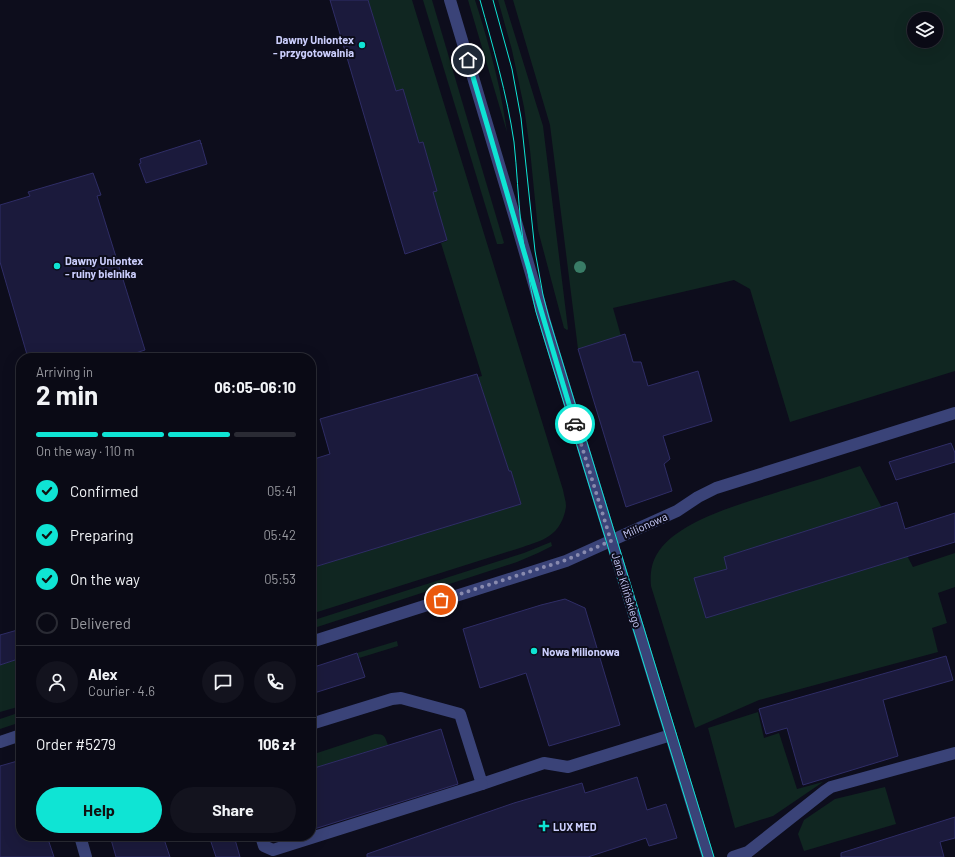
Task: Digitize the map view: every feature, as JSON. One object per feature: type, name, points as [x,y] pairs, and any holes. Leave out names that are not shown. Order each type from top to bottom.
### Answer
[{"type":"street","name":"Jana Kilińskiego","points":[[450,0],[549,336],[708,857]]},
{"type":"street","name":"Milionowa","points":[[316,640],[566,560],[677,511],[698,497],[716,488],[955,413]]},
{"type":"street","points":[[316,722],[392,699],[401,698],[460,714],[482,784]]},
{"type":"street","points":[[316,836],[544,763],[568,767],[671,735]]},
{"type":"street","points":[[0,742],[16,737]]},
{"type":"street","points":[[733,857],[748,852],[831,787],[955,753]]},
{"type":"street","points":[[81,841],[86,857]]},
{"type":"street","points":[[262,841],[264,846],[273,850],[302,841]]},
{"type":"green space","points":[[368,0],[412,0],[563,490],[566,506],[563,519],[559,527],[553,533],[540,541],[316,612],[316,566],[521,503],[478,377],[482,376],[441,243],[447,241],[433,192],[437,191],[423,142],[419,143],[403,90],[396,91]]},
{"type":"green space","points":[[423,0],[432,0],[504,243],[502,244],[497,244]]},
{"type":"green space","points":[[468,0],[475,0],[484,28],[498,81],[507,132]]},
{"type":"green space","points":[[498,0],[504,0],[543,126],[567,330],[564,328],[538,230],[524,107],[512,50]]},
{"type":"green space","points":[[513,0],[955,0],[955,371],[790,422],[750,289],[734,280],[613,308],[621,336],[578,349],[550,125]]},
{"type":"green space","points":[[860,466],[913,567],[955,553],[955,587],[938,593],[947,623],[932,628],[938,652],[759,700],[695,728],[651,586],[651,570],[657,554],[667,542],[680,532],[713,514]]},
{"type":"green space","points":[[551,542],[552,546],[517,562],[316,627],[316,619],[524,553]]},
{"type":"green space","points":[[397,641],[398,646],[359,658],[357,653]]},
{"type":"green space","points":[[16,660],[16,707],[0,712],[0,665]]},
{"type":"green space","points":[[758,712],[764,738],[779,733],[797,789],[823,782],[773,816],[735,828],[708,728]]},
{"type":"green space","points":[[16,714],[16,724],[0,729],[0,719]]},
{"type":"green space","points":[[375,734],[384,736],[388,745],[316,767],[316,753]]},
{"type":"green space","points":[[885,787],[896,824],[804,851],[798,834],[804,820],[835,799]]},
{"type":"building","points":[[330,0],[368,0],[396,91],[403,89],[419,143],[423,142],[437,191],[433,192],[447,240],[405,254]]},
{"type":"building","points":[[200,140],[207,164],[146,183],[139,164],[141,163],[140,159]]},
{"type":"building","points":[[93,173],[101,195],[97,196],[145,350],[136,353],[27,353],[0,262],[0,205],[30,196],[28,192]]},
{"type":"building","points":[[625,334],[633,362],[641,362],[648,386],[698,371],[712,421],[663,436],[670,459],[664,464],[672,491],[626,507],[578,349]]},
{"type":"building","points":[[477,374],[521,504],[316,566],[316,458],[330,454],[320,419]]},
{"type":"building","points":[[951,443],[955,453],[955,462],[896,480],[889,462]]},
{"type":"building","points":[[897,502],[905,529],[955,513],[955,542],[706,618],[694,578],[727,569],[724,557]]},
{"type":"building","name":"Nowa Milionowa","points":[[565,599],[585,608],[620,725],[549,746],[526,673],[480,688],[463,629]]},
{"type":"building","points":[[16,630],[16,660],[0,665],[0,635]]},
{"type":"building","points":[[357,653],[365,677],[316,692],[316,666]]},
{"type":"building","points":[[946,656],[953,680],[883,700],[898,756],[803,785],[787,728],[766,734],[759,709]]},
{"type":"building","points":[[441,729],[458,784],[316,828],[316,767]]},
{"type":"building","points":[[16,761],[16,841],[49,841],[54,857],[0,857],[0,766]]},
{"type":"building","points":[[637,777],[647,810],[666,804],[677,838],[649,846],[646,838],[588,857],[367,857],[367,854],[514,803],[582,783],[585,793]]},
{"type":"building","points":[[955,817],[955,838],[940,842],[944,857],[841,857],[841,853]]},
{"type":"building","points":[[111,841],[165,841],[170,857],[116,857]]},
{"type":"building","points":[[211,841],[235,841],[240,857],[216,857]]},
{"type":"tram line","points":[[480,0],[508,106],[514,142],[521,225],[529,279],[536,312],[703,857]]},
{"type":"tram line","points":[[493,0],[512,69],[521,118],[535,251],[543,295],[714,857]]},
{"type":"way so far","points":[[441,600],[566,560],[611,541],[575,424]]},
{"type":"place","name":"Dawny Uniontex - przygotowalnia","points":[[362,45]]},
{"type":"place","name":"Dawny Uniontex - ruiny bielnika","points":[[57,266]]},
{"type":"place","name":"Nowa Milionowa","points":[[534,651]]},
{"type":"place","name":"LUX MED","points":[[544,826]]},
{"type":"route","points":[[468,60],[575,424]]}]
